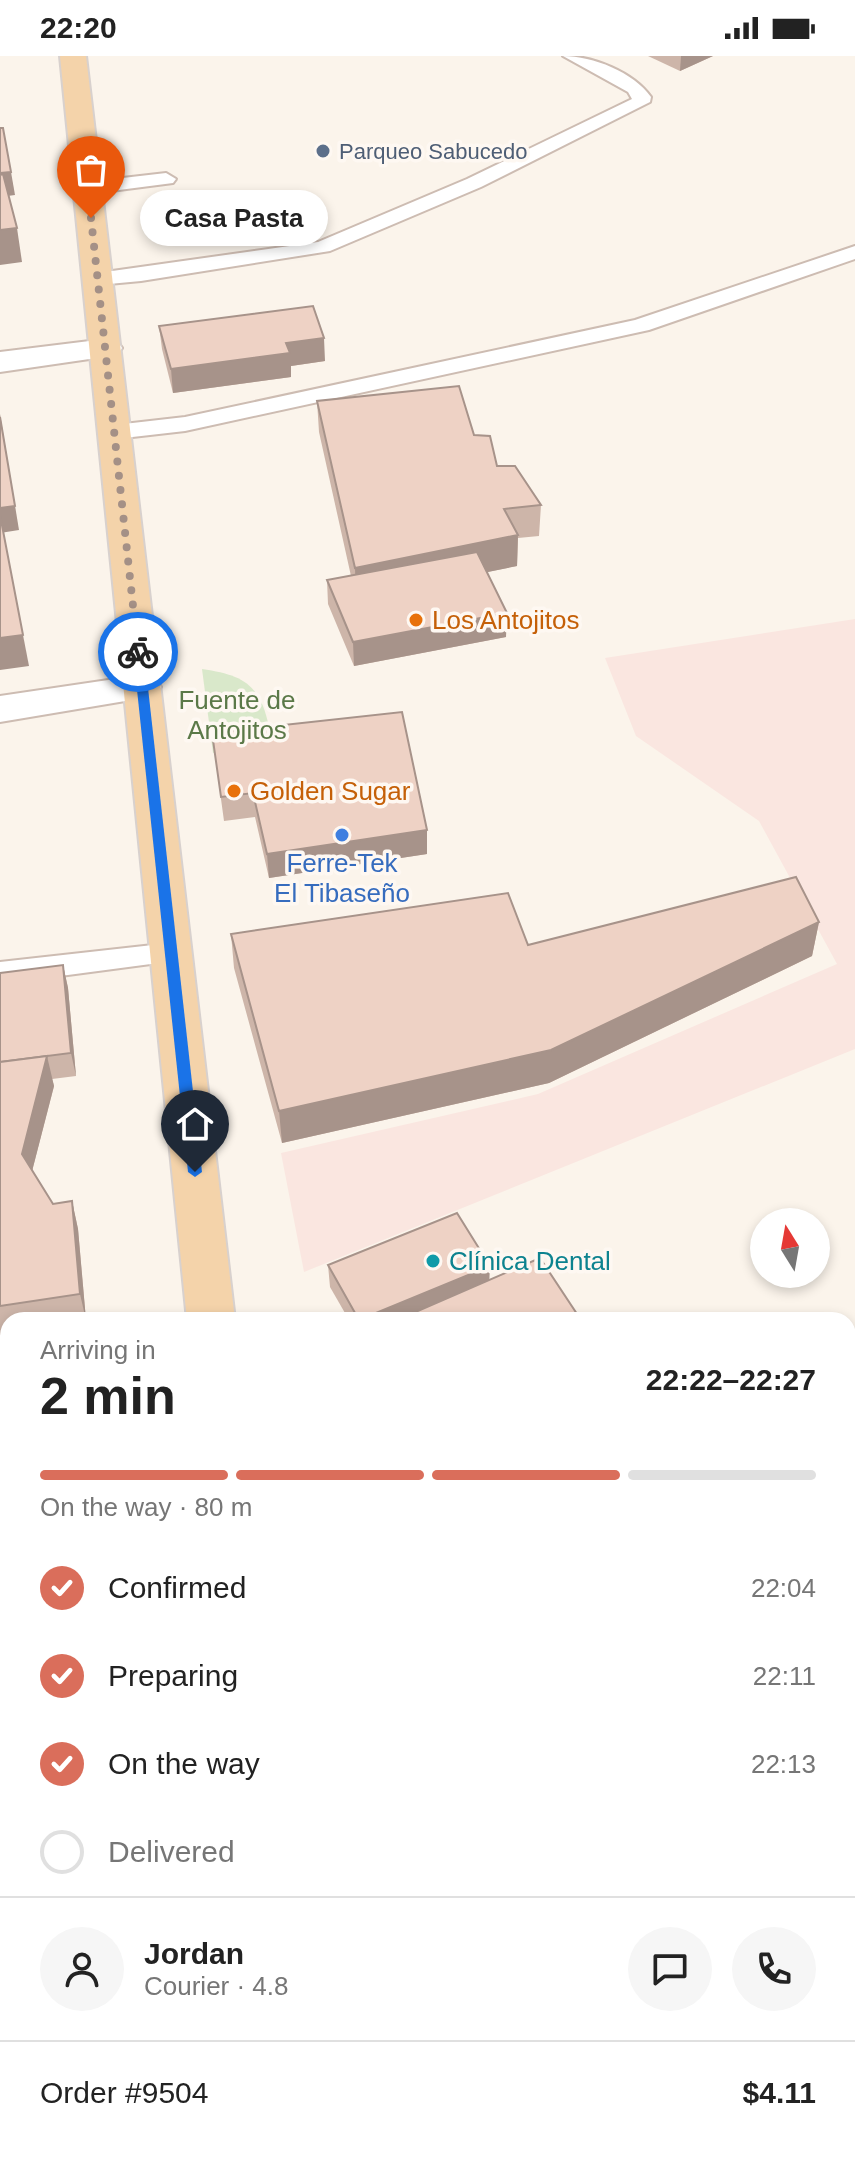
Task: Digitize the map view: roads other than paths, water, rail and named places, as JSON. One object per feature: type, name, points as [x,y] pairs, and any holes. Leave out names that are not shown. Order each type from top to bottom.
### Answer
[{"type":"main road","points":[[73,56],[210,1312]]},
{"type":"street","points":[[0,362],[106,348]]},
{"type":"street","points":[[0,709],[142,687]]},
{"type":"lane","points":[[98,279],[323,247],[474,183],[641,102],[642,97],[635,88],[572,56]]},
{"type":"lane","points":[[88,188],[166,179]]},
{"type":"lane","points":[[115,432],[185,424],[641,325],[855,252]]},
{"type":"lane","points":[[0,973],[171,953]]},
{"type":"place","name":"Parqueo Sabucedo","points":[[323,151]]},
{"type":"place","name":"Casa Pasta","points":[[91,218]]},
{"type":"place","name":"Los Antojitos","points":[[416,620]]},
{"type":"place","name":"Golden Sugar","points":[[234,791]]},
{"type":"place","name":"Ferre-Tek El Tibaseño","points":[[342,835]]},
{"type":"place","name":"Clínica Dental","points":[[433,1261]]},
{"type":"park label","name":"Fuente de Antojitos","points":[[237,715]]}]
